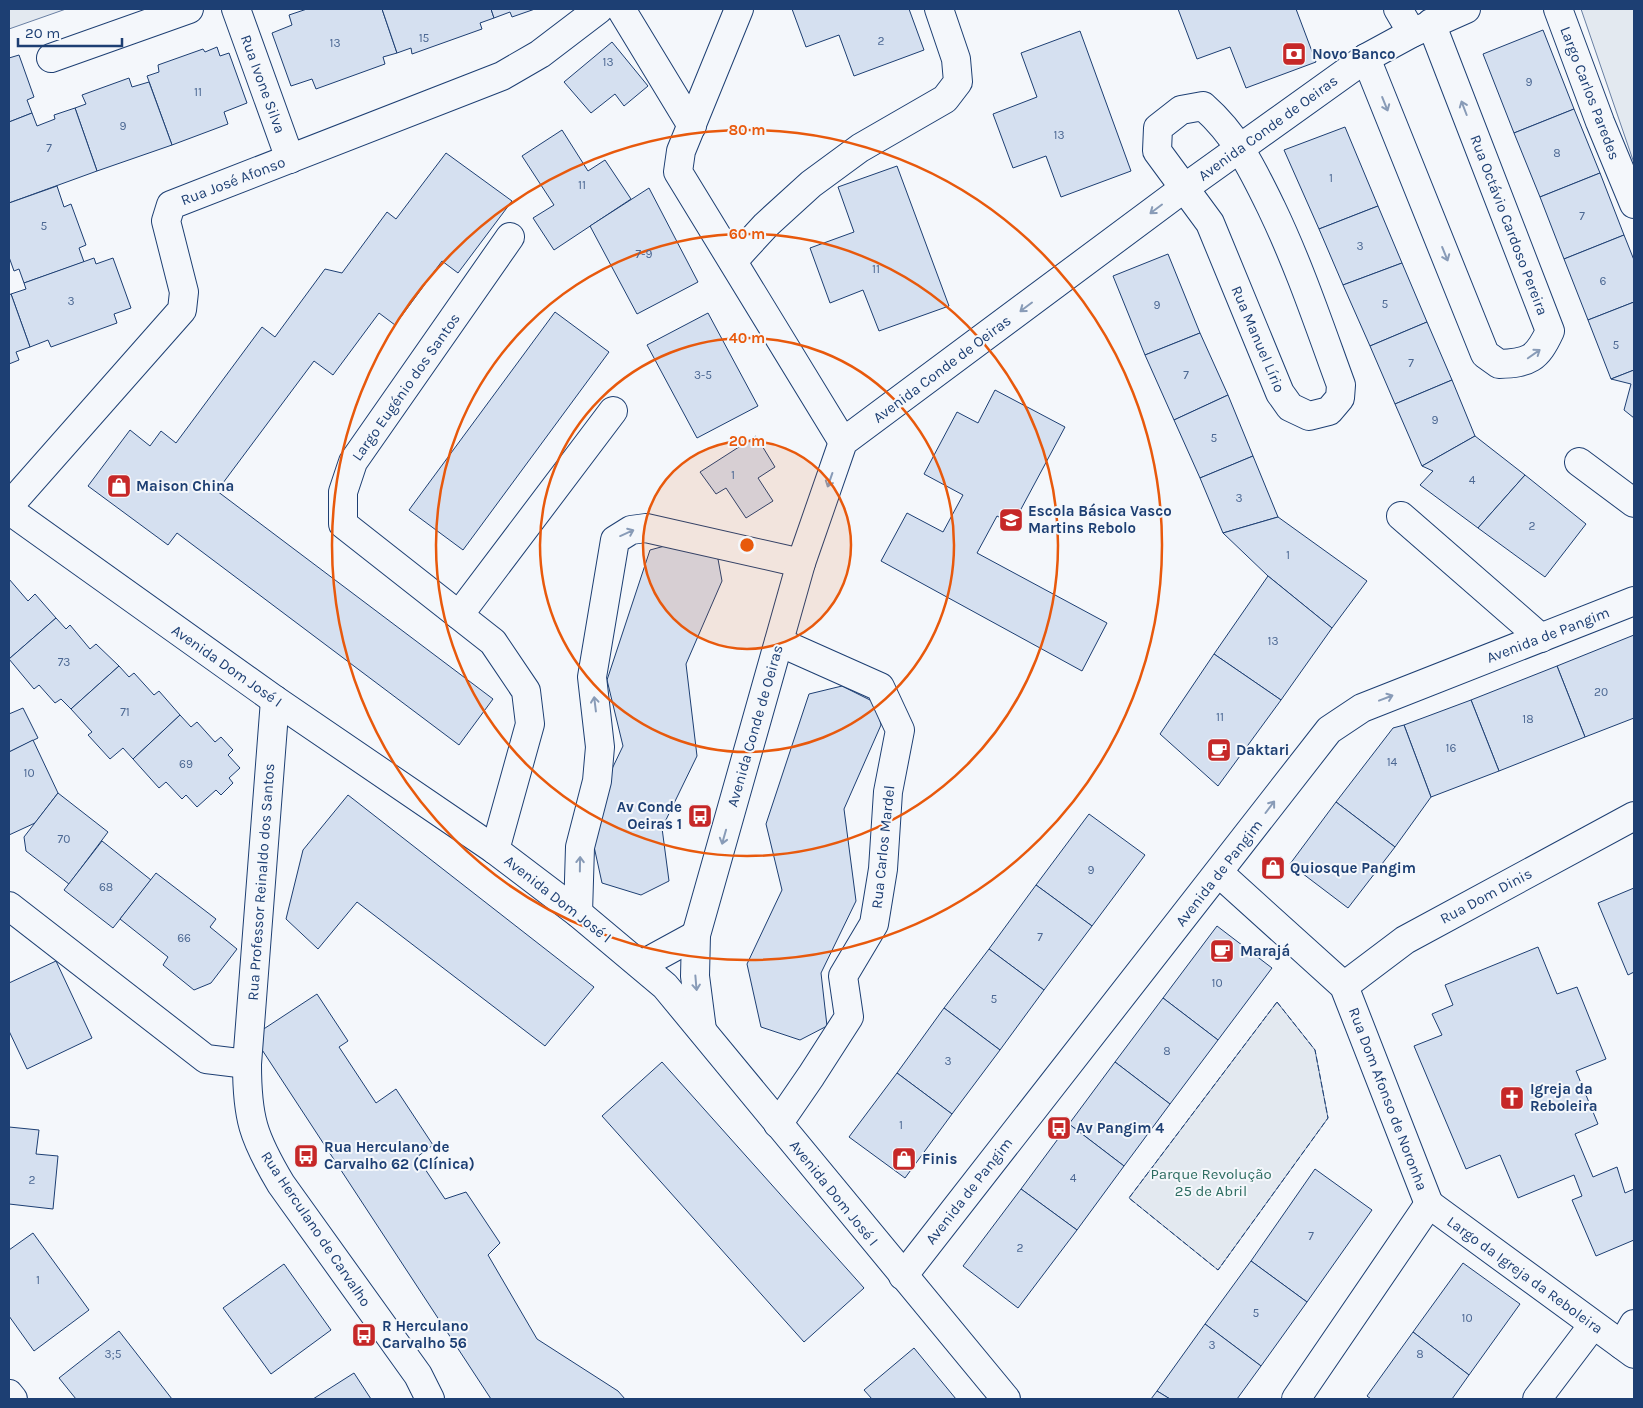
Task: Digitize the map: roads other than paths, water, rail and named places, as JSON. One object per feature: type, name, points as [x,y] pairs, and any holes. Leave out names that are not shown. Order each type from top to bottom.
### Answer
[{"type":"street","points":[[50,58],[189,9]]},
{"type":"street","name":"Rua Ivone Silva","points":[[236,9],[290,159]]},
{"type":"street","name":"Rua José Afonso","points":[[9,506],[182,310],[184,292],[166,221],[171,205],[502,76],[540,54],[599,9]]},
{"type":"street","points":[[621,9],[692,126]]},
{"type":"street","points":[[739,9],[681,151],[678,172],[843,442]]},
{"type":"street","points":[[733,261],[766,225],[811,184],[860,148],[945,98],[958,82],[956,59],[938,9]]},
{"type":"street","name":"Rua Octávio Cardoso Pereira","points":[[1366,58],[1485,354],[1498,364],[1521,363],[1541,350],[1550,331],[1421,28],[1398,9]]},
{"type":"street","name":"Avenida Conde de Oeiras","points":[[702,1030],[695,976],[696,935],[801,563],[843,442],[1183,189],[1366,58],[1421,28],[1466,9]]},
{"type":"street","name":"Largo Carlos Paredes","points":[[1558,9],[1600,122],[1634,204]]},
{"type":"street","name":"Rua Manuel Lírio","points":[[1204,106],[1223,124],[1240,148],[1293,254],[1341,386],[1340,398],[1329,411],[1309,416],[1290,407],[1280,393],[1210,223],[1183,189],[1157,151],[1158,128],[1182,110],[1204,106]]},
{"type":"street","name":"Largo Eugénio dos Santos","points":[[495,850],[530,724],[526,691],[493,642],[343,524],[343,492],[353,462],[510,237]]},
{"type":"street","points":[[459,615],[613,412]]},
{"type":"street","points":[[1579,462],[1634,502]]},
{"type":"street","name":"Avenida Dom José I","points":[[9,510],[275,700],[495,850],[578,912],[665,986],[1006,1399]]},
{"type":"street","points":[[1401,516],[1541,638]]},
{"type":"street","points":[[578,912],[580,847],[597,781],[600,747],[592,677],[615,540],[631,530],[646,528],[801,563]]},
{"type":"street","name":"Avenida de Pangim","points":[[903,1276],[1329,730],[1362,708],[1634,601]]},
{"type":"street","name":"Rua Carlos Mardel","points":[[778,1124],[849,1017],[843,976],[874,924],[883,868],[888,792],[900,730],[880,686],[779,642]]},
{"type":"street","name":"Rua Professor Reinaldo dos Santos","points":[[247,1064],[275,700]]},
{"type":"street","name":"Rua Dom Dinis","points":[[1344,986],[1405,940],[1634,816]]},
{"type":"street","name":"Rua Dom Afonso de Noronha","points":[[1219,873],[1344,986],[1429,1204],[1296,1399]]},
{"type":"street","points":[[9,906],[206,1059],[247,1064]]},
{"type":"street","points":[[641,965],[696,935]]},
{"type":"street","name":"Rua Herculano de Carvalho","points":[[247,1064],[247,1092],[251,1124],[261,1150],[281,1184],[418,1375],[430,1399]]},
{"type":"street","name":"Largo da Igreja da Reboleira","points":[[1429,1204],[1593,1325],[1630,1341]]},
{"type":"street","points":[[1537,1399],[1593,1325]]},
{"type":"street","points":[[9,1394],[13,1399]]},
{"type":"place","name":"Novo Banco","points":[[1294,54]]},
{"type":"place","name":"Maison China","points":[[119,486]]},
{"type":"place","name":"Escola Básica Vasco Martins Rebolo","points":[[1011,520]]},
{"type":"place","name":"Daktari","points":[[1219,750]]},
{"type":"place","name":"Av Conde Oeiras 1","points":[[700,816]]},
{"type":"place","name":"Quiosque Pangim","points":[[1273,868]]},
{"type":"place","name":"Marajá","points":[[1222,951]]},
{"type":"place","name":"Igreja da Reboleira","points":[[1512,1098]]},
{"type":"place","name":"Av Pangim 4","points":[[1059,1128]]},
{"type":"place","name":"Rua Herculano de Carvalho 62 (Clínica)","points":[[306,1156]]},
{"type":"place","name":"Finis","points":[[904,1159]]},
{"type":"place","name":"R Herculano Carvalho 56","points":[[364,1335]]},
{"type":"park label","name":"Parque Revolução 25 de Abril","points":[[1211,1182]]}]
